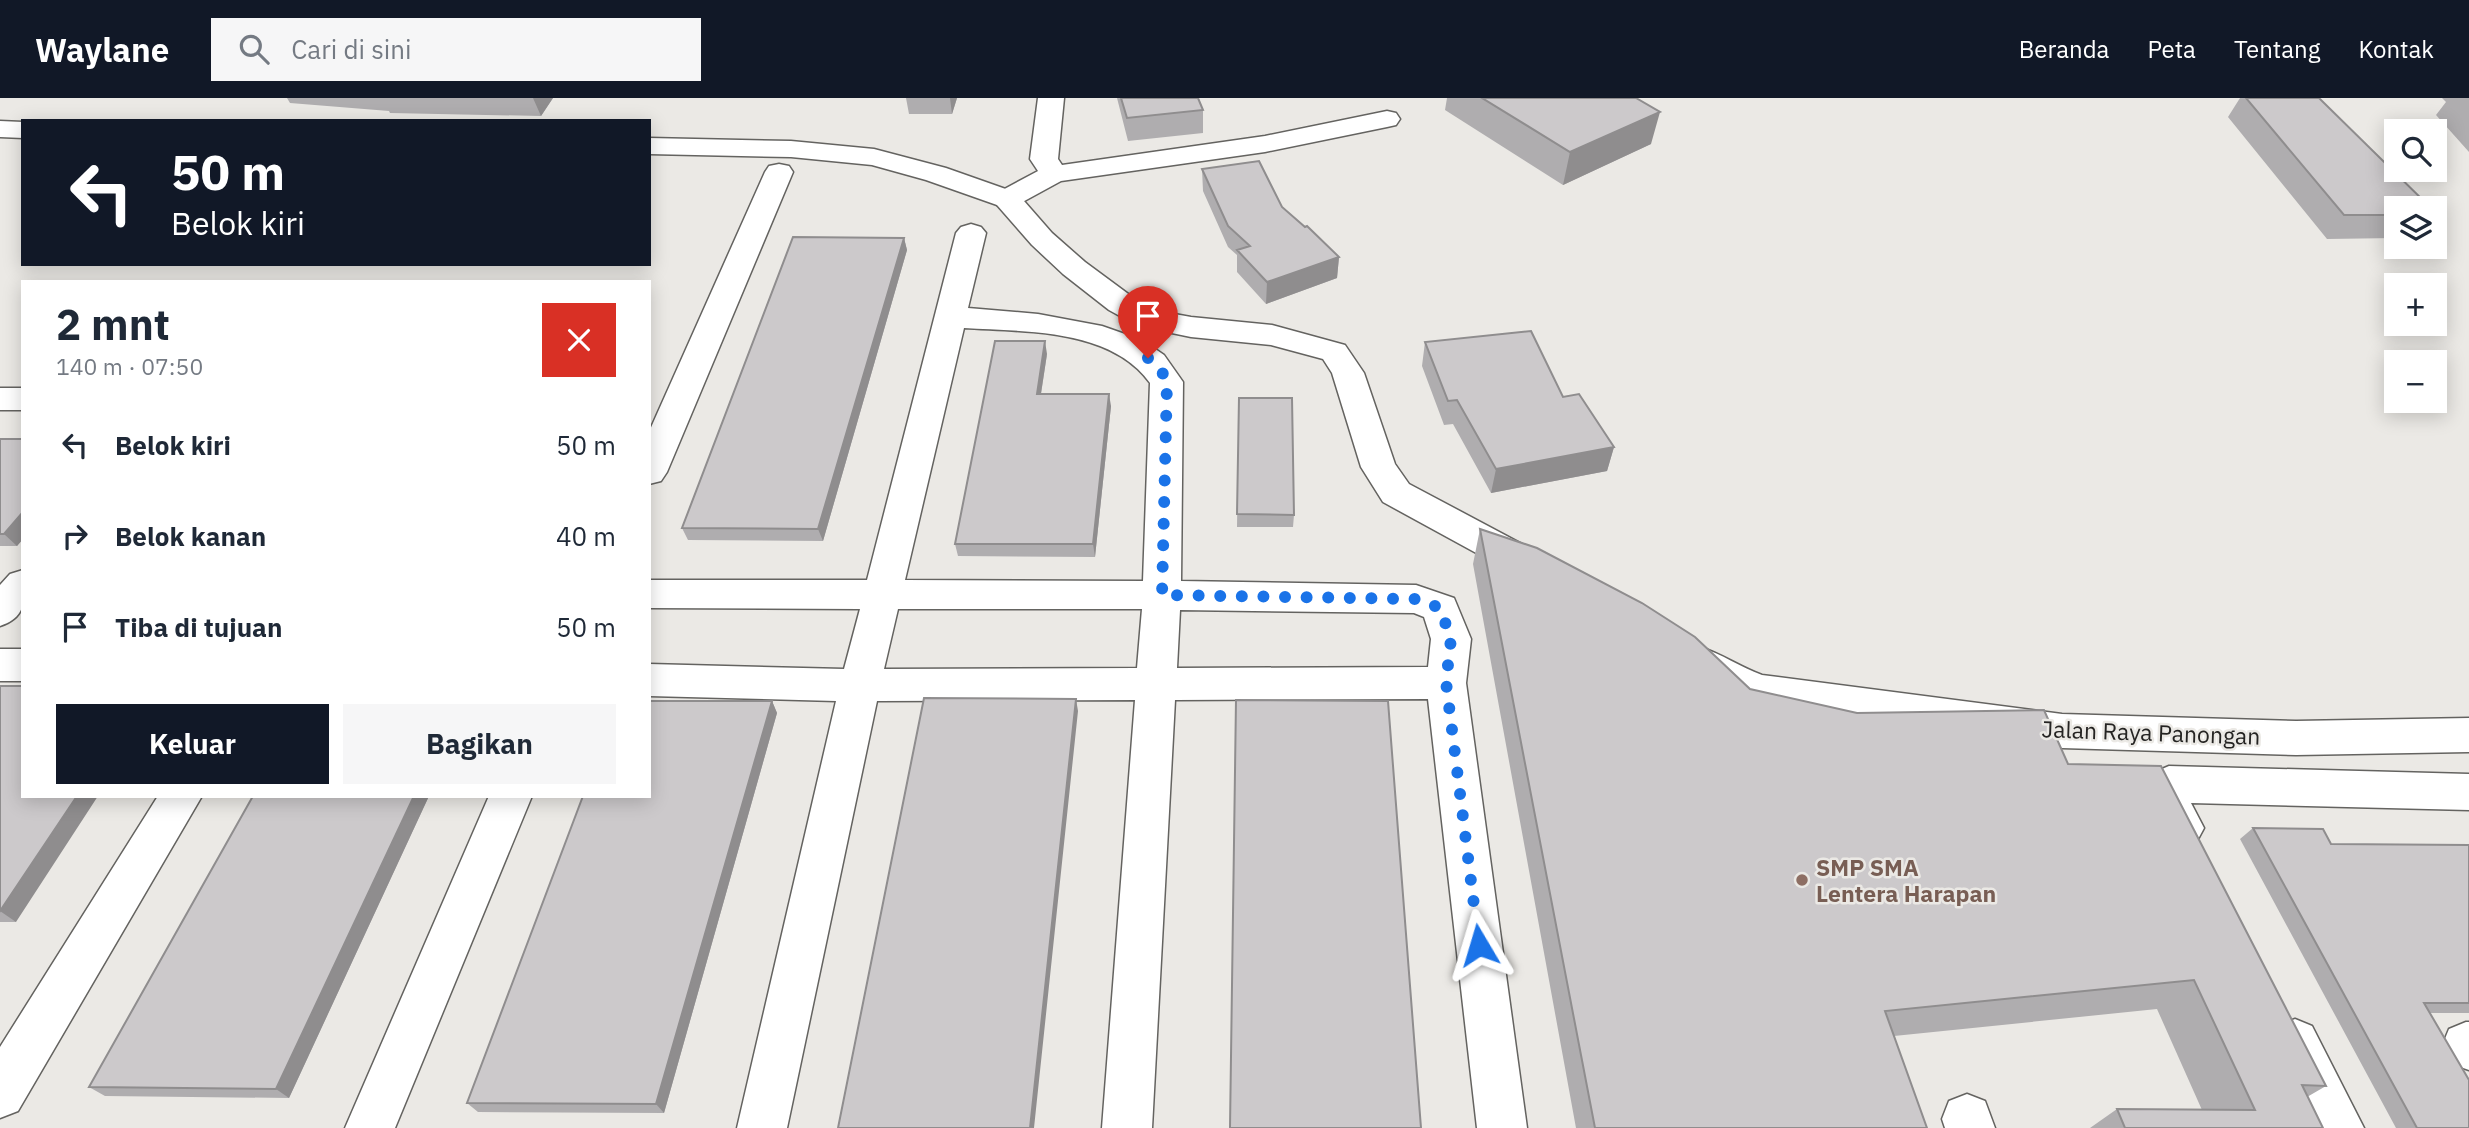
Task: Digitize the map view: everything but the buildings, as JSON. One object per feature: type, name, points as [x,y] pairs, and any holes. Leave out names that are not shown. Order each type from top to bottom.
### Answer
[{"type":"street","points":[[1051,98],[1044,159],[1054,174]]},
{"type":"street","points":[[1007,199],[1054,174],[1265,144],[1387,119]]},
{"type":"street","points":[[0,129],[21,130]]},
{"type":"street","points":[[651,146],[791,149],[874,157],[936,174],[1007,199],[1042,239],[1074,268],[1121,303],[1149,319],[1191,327],[1272,335],[1334,352],[1348,373],[1378,467],[1396,493],[1488,544],[1555,577]]},
{"type":"street","points":[[651,467],[779,172]]},
{"type":"street","points":[[762,1128],[860,685],[971,233]]},
{"type":"street","points":[[952,317],[1083,330],[1119,342],[1148,358],[1161,370],[1167,382],[1162,595],[1127,1128]]},
{"type":"street","points":[[0,399],[21,398]]},
{"type":"street","points":[[0,581],[21,583]]},
{"type":"street","points":[[0,611],[21,585]]},
{"type":"street","points":[[651,594],[1162,595],[1428,601],[1440,608],[1451,639],[1446,682],[1502,1128]]},
{"type":"street","name":"Jalan Raya Panongan","points":[[1668,640],[1724,678],[1762,691],[2062,731],[2296,738],[2469,735]]},
{"type":"street","points":[[0,665],[21,665]]},
{"type":"street","points":[[651,680],[860,685],[1446,682]]},
{"type":"street","points":[[2203,868],[2164,793],[2163,788],[2169,784],[2469,792]]},
{"type":"street","points":[[0,1093],[180,798]]},
{"type":"street","points":[[370,1128],[510,798]]},
{"type":"street","points":[[2274,1004],[2339,1128]]},
{"type":"place","name":"SMP SMA Lentera Harapan","points":[[1802,880]]},
{"type":"route","points":[[1148,358],[1161,370],[1167,382],[1162,595],[1416,599],[1428,601],[1440,608],[1451,639],[1446,682],[1479,945]]}]
